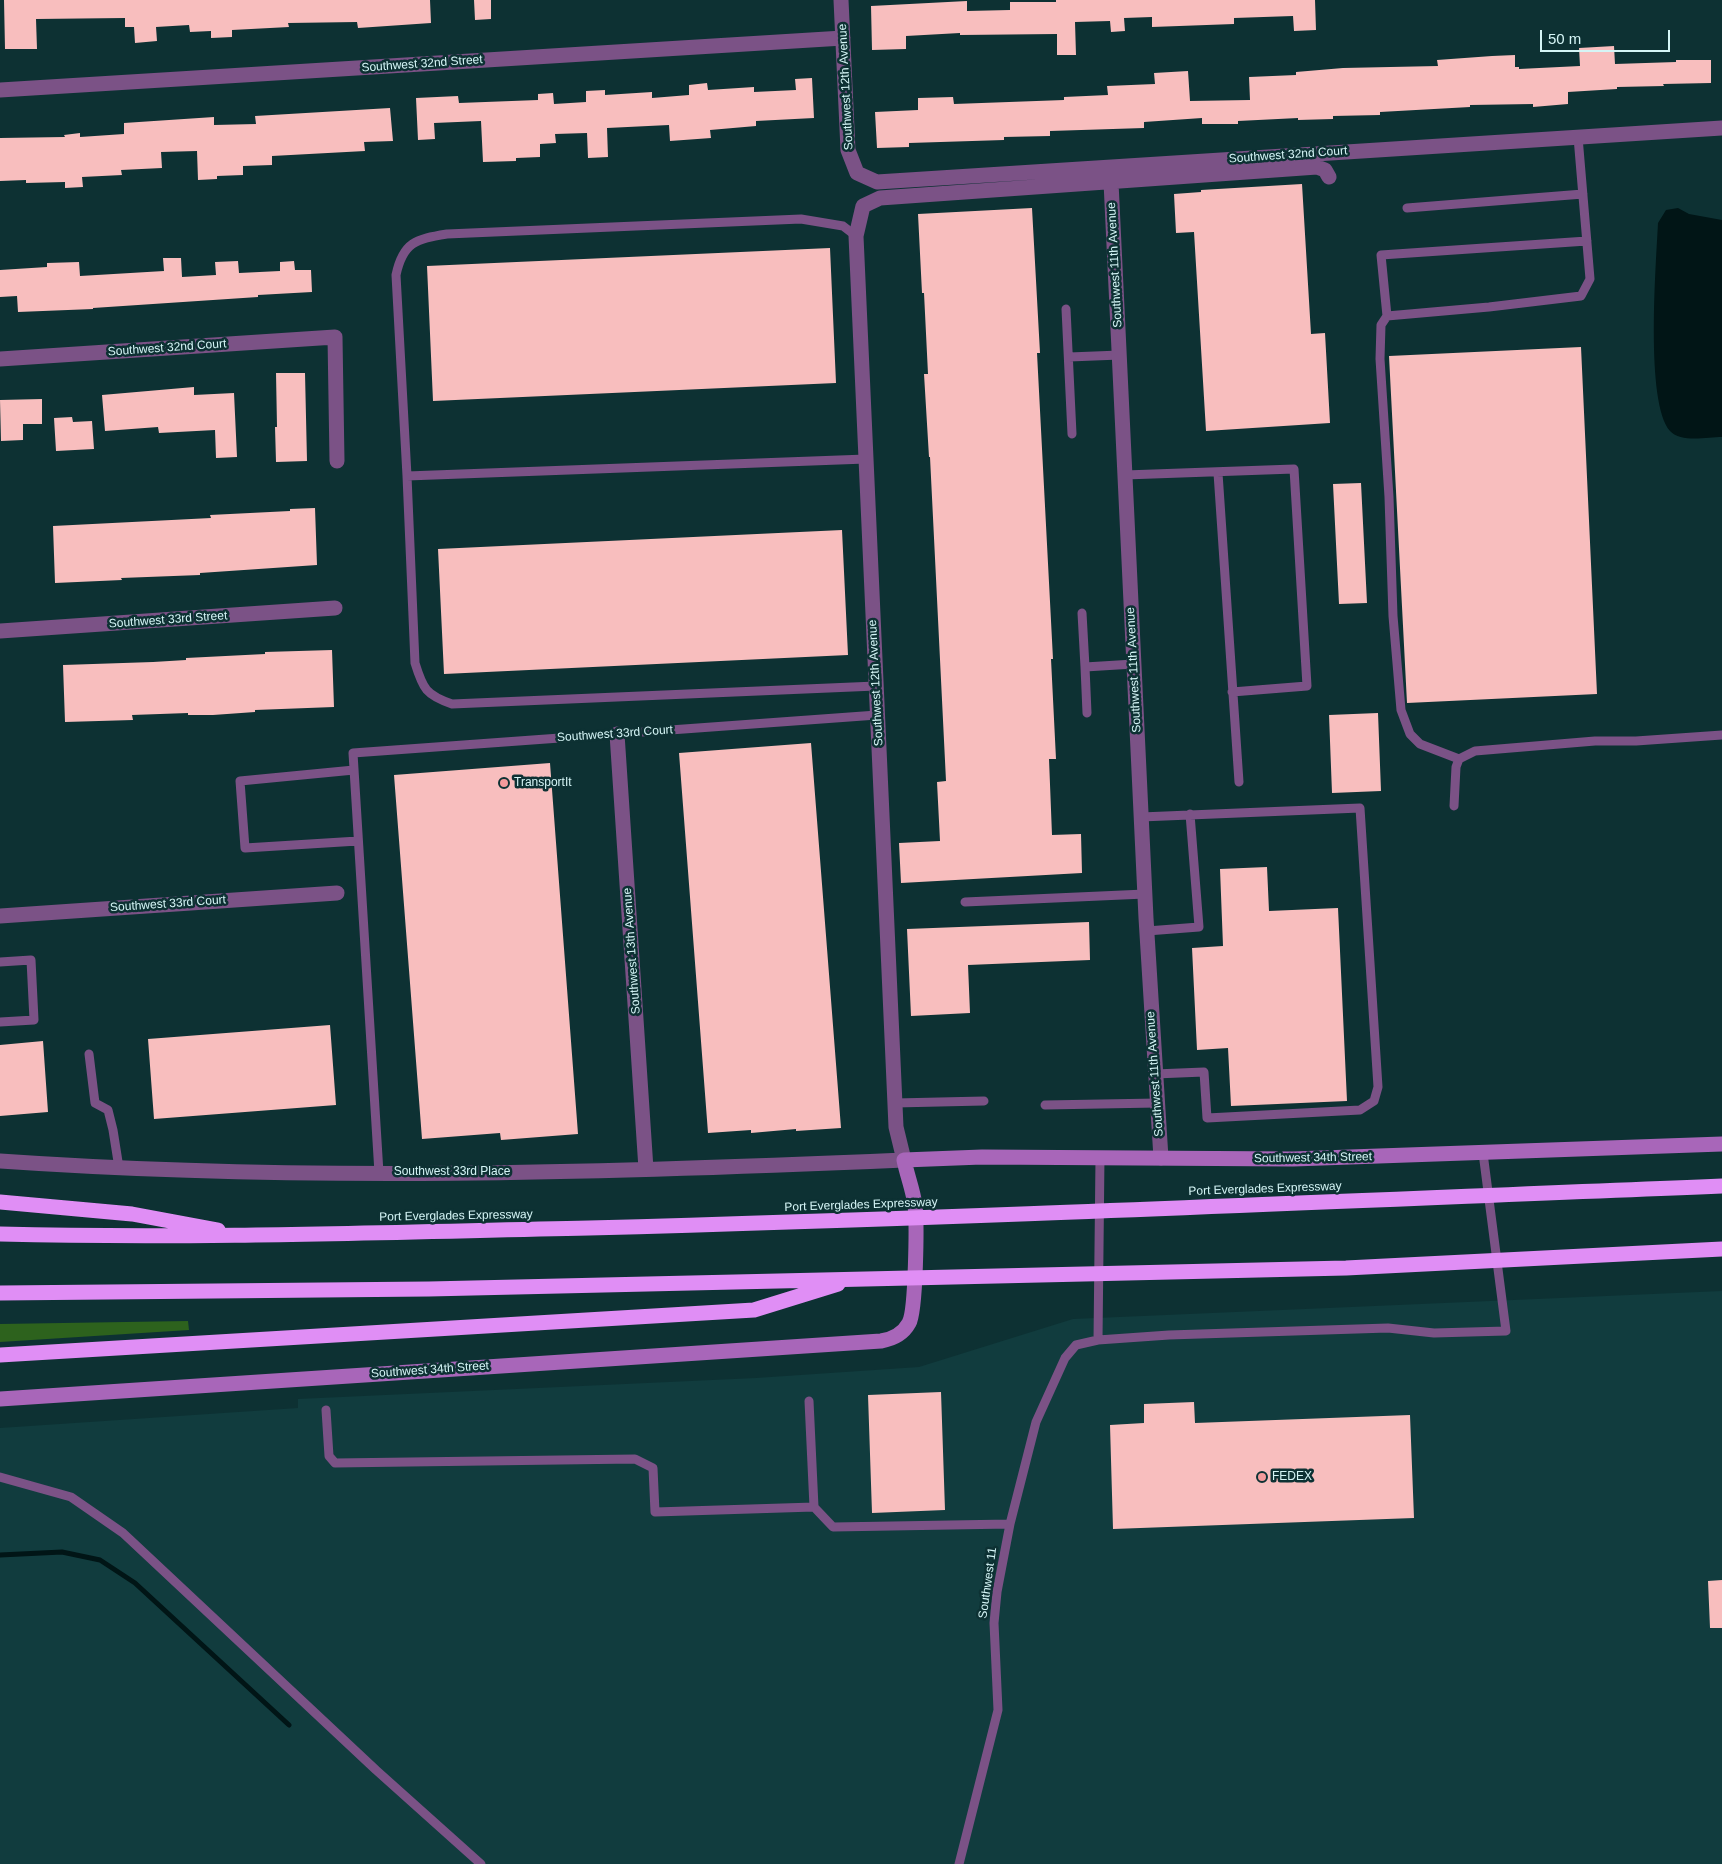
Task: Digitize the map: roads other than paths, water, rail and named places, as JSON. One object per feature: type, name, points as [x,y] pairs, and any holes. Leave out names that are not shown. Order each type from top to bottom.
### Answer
[{"type":"highway","name":"Port Everglades Expressway","points":[[0,1234],[121,1237],[251,1236],[855,1221],[1722,1186]]},
{"type":"highway","points":[[0,1202],[132,1214],[251,1236]]},
{"type":"highway","points":[[0,1293],[429,1289],[1346,1268],[1722,1249]]},
{"type":"highway","points":[[0,1356],[754,1310],[856,1278]]},
{"type":"street","name":"Southwest 12th Avenue","points":[[842,0],[848,150],[857,173]]},
{"type":"street","name":"Southwest 32nd Street","points":[[0,90],[843,38]]},
{"type":"street","name":"Southwest 32nd Court","points":[[857,173],[877,182],[1722,128]]},
{"type":"street","name":"Southwest 32nd Court","points":[[863,206],[880,198],[1317,167],[1325,170],[1329,176]]},
{"type":"street","name":"Southwest 11th Avenue","points":[[1111,182],[1141,817],[1161,1158]]},
{"type":"street","name":"Southwest 12th Avenue","points":[[863,206],[856,236],[896,1127],[904,1160]]},
{"type":"street","name":"Southwest 32nd Court","points":[[0,358],[335,337],[338,461]]},
{"type":"street","name":"Southwest 33rd Street","points":[[0,631],[335,608]]},
{"type":"street","name":"Southwest 13th Avenue","points":[[617,734],[646,1168]]},
{"type":"street","name":"Southwest 33rd Court","points":[[0,916],[337,892]]},
{"type":"street","name":"Southwest 34th Street","points":[[0,1399],[881,1341],[897,1336],[904,1330],[912,1315],[915,1206],[904,1160],[982,1157],[1293,1159],[1722,1144]]},
{"type":"street","name":"Southwest 33rd Place","points":[[0,1161],[119,1168],[247,1172],[481,1173],[904,1160]]},
{"type":"lane","points":[[1387,316],[1581,296],[1590,279],[1578,137]]},
{"type":"lane","points":[[1407,208],[1582,194]]},
{"type":"lane","points":[[856,236],[843,226],[801,218],[447,234],[422,238],[404,250],[398,263],[396,275],[415,663],[421,684],[436,698],[452,704],[876,686]]},
{"type":"lane","points":[[1459,759],[1420,744],[1410,734],[1401,710],[1393,616],[1389,497],[1380,359],[1381,325],[1387,316],[1381,255],[1587,241]]},
{"type":"lane","points":[[1066,309],[1072,434]]},
{"type":"lane","points":[[1069,357],[1120,355]]},
{"type":"lane","points":[[407,476],[866,459]]},
{"type":"lane","points":[[1125,475],[1294,469],[1307,686],[1232,692]]},
{"type":"lane","points":[[1218,473],[1239,782]]},
{"type":"lane","points":[[1082,613],[1086,713]]},
{"type":"lane","points":[[1085,667],[1134,664]]},
{"type":"lane","name":"Southwest 33rd Court","points":[[354,770],[353,753],[877,715]]},
{"type":"lane","points":[[1454,806],[1456,767],[1459,759],[1475,750],[1595,741],[1636,741],[1722,735]]},
{"type":"lane","points":[[358,841],[245,848],[240,781],[354,770],[379,1173]]},
{"type":"lane","points":[[1141,817],[1360,808],[1378,1087],[1374,1101],[1360,1110],[1207,1118],[1204,1072],[1155,1074]]},
{"type":"lane","points":[[1147,930],[1199,927],[1190,814]]},
{"type":"lane","points":[[965,902],[1145,894]]},
{"type":"lane","points":[[0,962],[31,960],[34,1020],[0,1022]]},
{"type":"lane","points":[[89,1054],[95,1102],[108,1110],[119,1168]]},
{"type":"lane","points":[[895,1103],[984,1101]]},
{"type":"lane","points":[[1046,1105],[1157,1103]]},
{"type":"lane","points":[[1100,1157],[1098,1340],[1169,1335],[1388,1328],[1434,1332],[1506,1331],[1483,1153]]},
{"type":"lane","name":"Southwest 11","points":[[959,1864],[998,1710],[994,1623],[997,1592],[1010,1524],[1036,1422],[1066,1358],[1076,1345],[1098,1340]]},
{"type":"lane","points":[[809,1401],[814,1508],[832,1527],[1010,1524]]},
{"type":"lane","points":[[326,1410],[329,1456],[335,1463],[635,1459],[653,1468],[655,1512],[814,1508]]},
{"type":"lane","points":[[0,1477],[71,1497],[123,1533],[376,1770],[481,1864]]},
{"type":"waterway","points":[[0,1555],[62,1552],[100,1560],[135,1583],[289,1725]]},
{"type":"place","name":"TransportIt","points":[[504,783]]},
{"type":"place","name":"FEDEX","points":[[1262,1477]]}]
